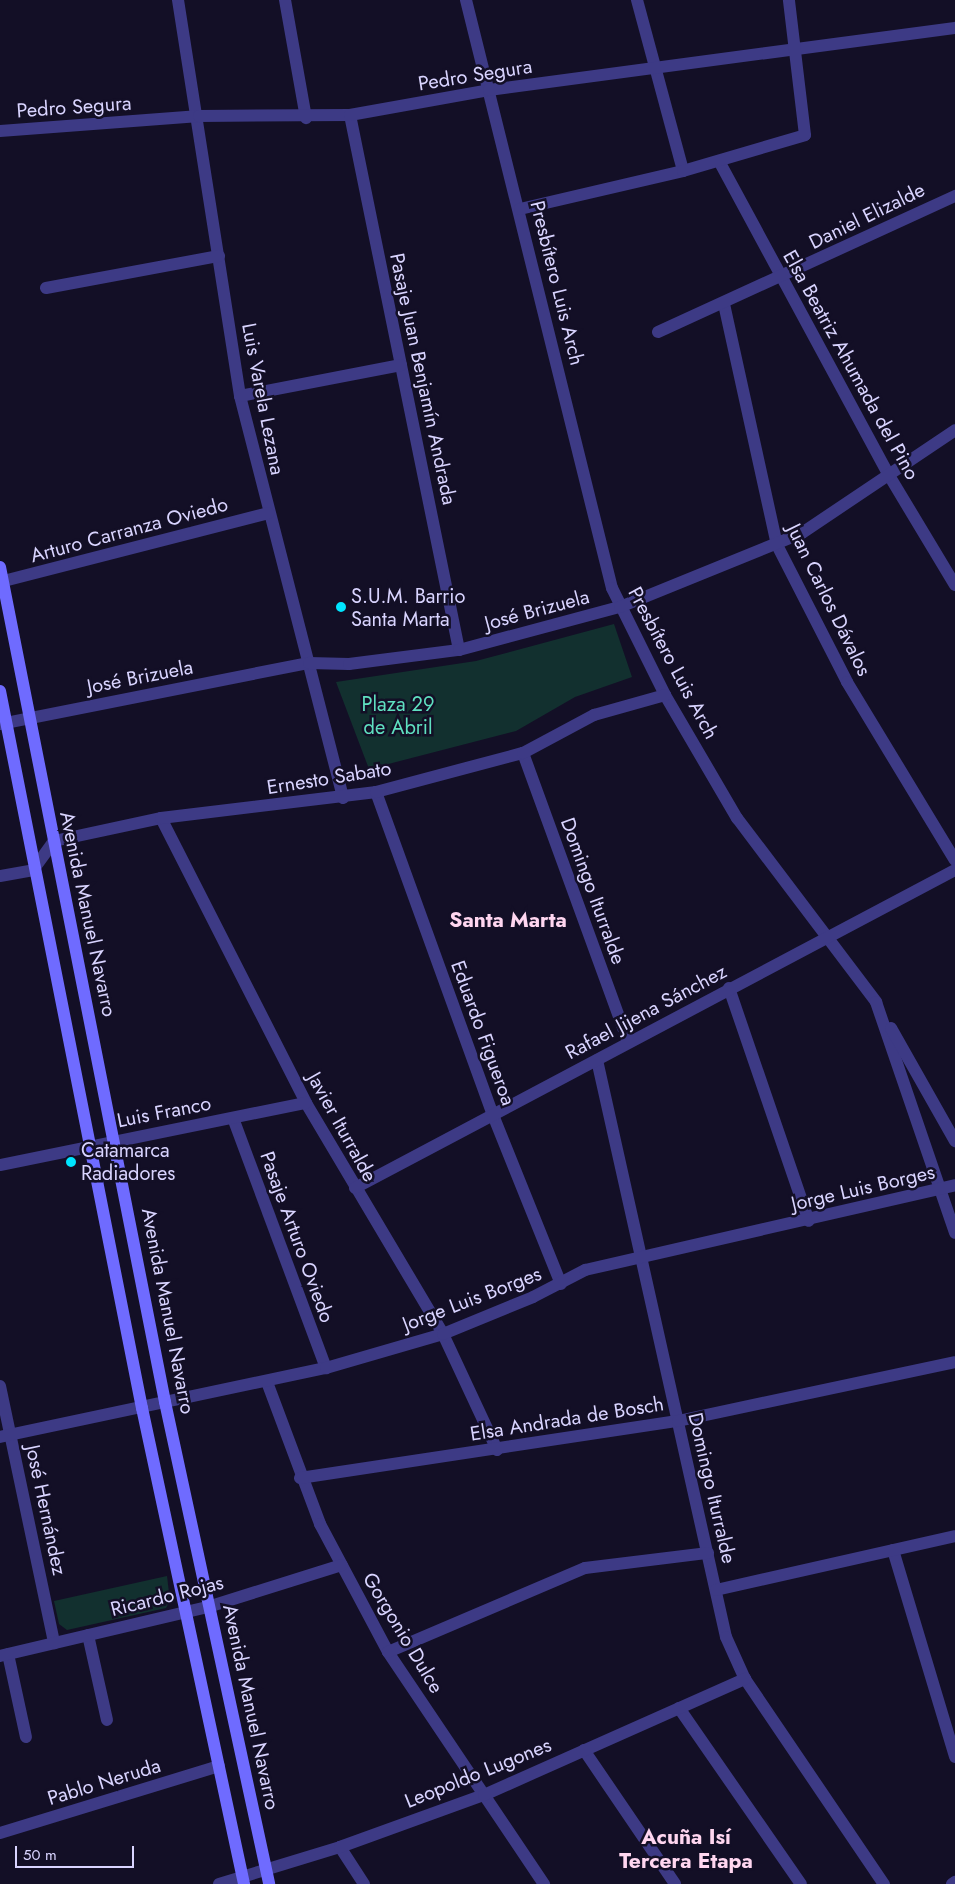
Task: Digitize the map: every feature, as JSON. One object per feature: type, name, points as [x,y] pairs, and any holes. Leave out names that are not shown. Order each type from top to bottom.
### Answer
[{"type":"main road","name":"Avenida Manuel Navarro","points":[[0,567],[116,1141],[165,1402],[211,1606],[269,1884]]},
{"type":"main road","points":[[0,691],[3,723],[142,1408],[243,1880]]},
{"type":"street","name":"Luis Varela Lezana","points":[[178,0],[198,116],[240,396],[268,513],[343,798]]},
{"type":"street","points":[[285,0],[306,118]]},
{"type":"street","name":"Presbítero Luis Arch","points":[[466,0],[620,607],[665,695],[737,818],[876,1002],[955,1233]]},
{"type":"street","points":[[637,0],[682,171]]},
{"type":"street","points":[[520,210],[682,171],[805,135],[789,0]]},
{"type":"street","name":"Pedro Segura","points":[[0,131],[198,116],[306,118],[350,115],[489,90],[955,28]]},
{"type":"street","name":"Pasaje Juan Benjamín Andrada","points":[[350,115],[459,650]]},
{"type":"street","name":"Elsa Beatriz Ahumada del Pino","points":[[719,161],[780,278],[890,477],[955,585]]},
{"type":"street","name":"Daniel Elizalde","points":[[658,332],[724,304],[955,196]]},
{"type":"street","points":[[46,288],[219,256]]},
{"type":"street","name":"Juan Carlos Dávalos","points":[[724,304],[777,545],[847,682],[955,860]]},
{"type":"street","points":[[240,396],[401,365]]},
{"type":"street","name":"José Brizuela","points":[[3,723],[309,663],[349,664],[459,650],[620,607],[777,545],[890,477],[955,430]]},
{"type":"street","name":"Arturo Carranza Oviedo","points":[[2,582],[268,513]]},
{"type":"street","name":"Ernesto Sabato","points":[[54,841],[161,818],[343,798],[376,792],[523,753],[594,715],[665,695]]},
{"type":"street","name":"Domingo Iturralde","points":[[523,753],[628,1042]]},
{"type":"street","name":"Eduardo Figueroa","points":[[376,792],[493,1115],[561,1284]]},
{"type":"street","name":"Javier Iturralde","points":[[161,818],[306,1103],[442,1334],[497,1450]]},
{"type":"street","points":[[0,876],[33,870],[54,841]]},
{"type":"street","name":"Rafael Jijena Sánchez","points":[[355,1188],[597,1060],[827,935],[955,870]]},
{"type":"street","points":[[729,988],[809,1221]]},
{"type":"street","points":[[876,1002],[955,1142]]},
{"type":"street","name":"Domingo Iturralde","points":[[597,1060],[726,1637],[745,1679],[884,1884]]},
{"type":"street","name":"Luis Franco","points":[[0,1165],[306,1103]]},
{"type":"street","name":"Pasaje Arturo Oviedo","points":[[233,1118],[326,1368]]},
{"type":"street","name":"Jorge Luis Borges","points":[[5,1436],[326,1368],[442,1334],[561,1284],[585,1270],[940,1191],[955,1185]]},
{"type":"street","name":"Elsa Andrada de Bosch","points":[[300,1478],[497,1450],[678,1421],[955,1362]]},
{"type":"street","name":"Gorgonio Dulce","points":[[267,1382],[300,1478],[342,1566],[388,1652],[544,1884]]},
{"type":"street","name":"José Hernández","points":[[0,1386],[5,1436],[54,1643]]},
{"type":"street","points":[[716,1590],[955,1536]]},
{"type":"street","points":[[893,1550],[955,1757]]},
{"type":"street","points":[[388,1652],[585,1568],[708,1553]]},
{"type":"street","name":"Ricardo Rojas","points":[[4,1655],[211,1606],[342,1566]]},
{"type":"street","points":[[88,1635],[107,1720]]},
{"type":"street","points":[[4,1655],[26,1737]]},
{"type":"street","name":"Leopoldo Lugones","points":[[219,1884],[243,1880],[266,1870],[340,1847],[484,1795],[745,1679]]},
{"type":"street","points":[[679,1708],[801,1884]]},
{"type":"street","points":[[584,1750],[675,1884]]},
{"type":"street","name":"Pablo Neruda","points":[[0,1833],[219,1766]]},
{"type":"street","points":[[340,1847],[364,1884]]},
{"type":"green space","name":"Plaza 29 de Abril","points":[[614,624],[632,677],[575,697],[516,731],[369,769],[336,682],[476,661]]},
{"type":"green space","points":[[167,1576],[170,1601],[166,1608],[67,1630],[59,1624],[54,1601]]},
{"type":"place","name":"S.U.M. Barrio Santa Marta","points":[[341,607]]},
{"type":"place","name":"Catamarca Radiadores","points":[[71,1162]]},
{"type":"district","name":"Santa Marta","points":[[508,920]]},
{"type":"district","name":"Acuña Isí Tercera Etapa","points":[[686,1849]]}]
